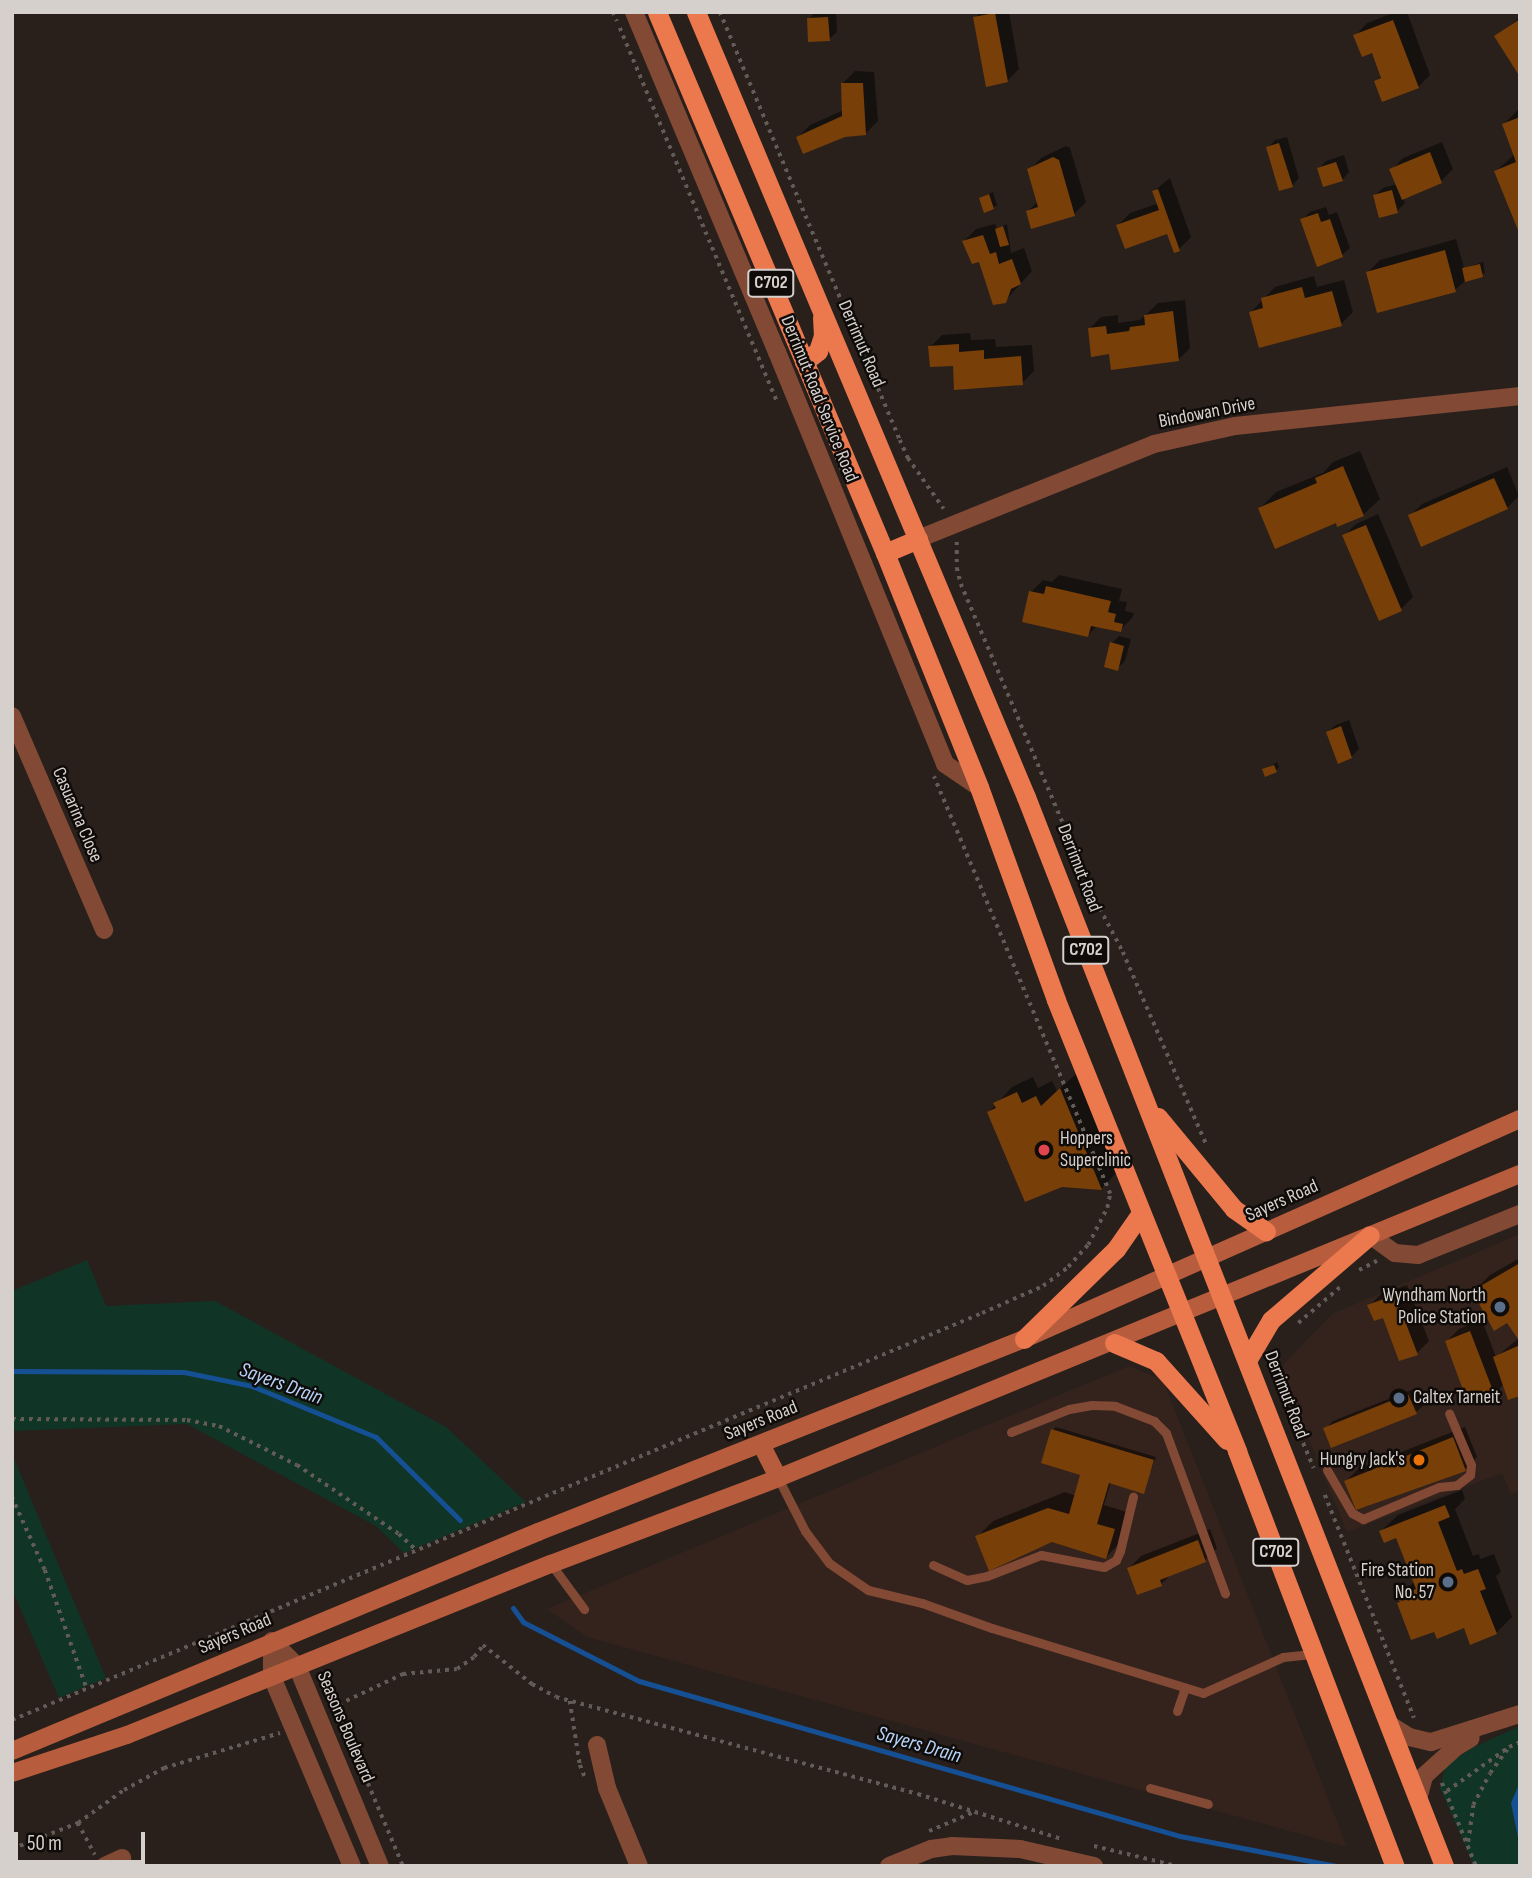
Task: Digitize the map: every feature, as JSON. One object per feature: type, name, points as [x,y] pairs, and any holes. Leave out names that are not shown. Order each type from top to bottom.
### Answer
[{"type":"highway","name":"C702","points":[[657,12],[885,553],[979,788],[1056,1000],[1237,1451],[1395,1866]]},
{"type":"highway","name":"Derrimut Road","points":[[696,12],[1026,797],[1224,1296],[1444,1866]]},
{"type":"highway","points":[[804,362],[818,351],[822,336],[822,312]]},
{"type":"highway","points":[[885,553],[919,539]]},
{"type":"highway","points":[[1146,1102],[1234,1209],[1266,1231]]},
{"type":"highway","points":[[1024,1339],[1116,1249],[1141,1213]]},
{"type":"highway","points":[[1248,1359],[1271,1320],[1370,1234]]},
{"type":"highway","points":[[1114,1343],[1156,1361],[1237,1451]]},
{"type":"main road","name":"Sayers Road","points":[[12,1751],[272,1641],[1024,1339],[1520,1119]]},
{"type":"main road","points":[[12,1773],[127,1735],[551,1564],[778,1478],[1114,1343],[1370,1234],[1520,1174]]},
{"type":"main road","points":[[761,1444],[778,1478]]},
{"type":"street","name":"Derrimut Road Service Road","points":[[634,12],[777,352],[945,764],[979,788]]},
{"type":"street","points":[[777,352],[804,362]]},
{"type":"street","name":"Bindowan Drive","points":[[919,539],[1154,444],[1235,426],[1520,396]]},
{"type":"street","name":"Casuarina Close","points":[[12,716],[104,930]]},
{"type":"street","points":[[1370,1234],[1395,1253],[1410,1256],[1428,1252],[1520,1214]]},
{"type":"street","points":[[272,1641],[272,1677],[352,1866]]},
{"type":"street","name":"Seasons Boulevard","points":[[272,1641],[297,1666],[380,1866]]},
{"type":"street","points":[[1390,1726],[1423,1743],[1520,1714]]},
{"type":"street","points":[[1418,1800],[1420,1784],[1430,1769],[1456,1747],[1501,1721]]},
{"type":"street","points":[[597,1745],[607,1788],[639,1866]]},
{"type":"street","points":[[889,1866],[931,1849],[952,1846],[1020,1849],[1094,1866]]},
{"type":"lane","points":[[1011,1432],[1069,1409],[1092,1405],[1115,1406],[1154,1422],[1166,1433],[1226,1593]]},
{"type":"lane","points":[[1327,1470],[1352,1513],[1363,1518],[1439,1487],[1457,1485],[1470,1475],[1471,1465],[1449,1413]]},
{"type":"lane","points":[[778,1478],[805,1531],[829,1563],[869,1590],[922,1603],[992,1628],[1203,1693],[1283,1657],[1314,1654]]},
{"type":"lane","points":[[933,1565],[967,1580],[987,1576],[1041,1555],[1104,1567],[1116,1560],[1133,1497]]},
{"type":"lane","points":[[551,1564],[584,1609]]},
{"type":"lane","points":[[1177,1711],[1185,1688]]},
{"type":"lane","points":[[1150,1788],[1208,1804]]},
{"type":"path","points":[[720,12],[908,458],[952,524],[961,584],[1096,901],[1124,952],[1210,1154]]},
{"type":"path","points":[[12,1720],[1043,1286],[1088,1245],[1098,1224]]},
{"type":"path","points":[[1353,1273],[1395,1253]]},
{"type":"path","points":[[1294,1326],[1326,1301],[1344,1282]]},
{"type":"path","points":[[1274,1350],[1270,1365],[1318,1477]]},
{"type":"path","points":[[12,1419],[187,1420],[219,1426],[297,1465],[399,1534],[416,1550]]},
{"type":"path","points":[[1323,1490],[1414,1718],[1424,1725],[1423,1743]]},
{"type":"path","points":[[12,1497],[45,1570],[87,1689]]},
{"type":"path","points":[[570,1701],[577,1741]]},
{"type":"path","points":[[335,1705],[403,1866]]},
{"type":"path","points":[[1447,1791],[1509,1746],[1520,1742]]},
{"type":"path","points":[[1467,1844],[1474,1805],[1490,1773],[1509,1746]]},
{"type":"path","points":[[1430,1769],[1436,1772],[1447,1791],[1476,1866]]},
{"type":"path","points":[[918,1835],[975,1812]]},
{"type":"path","points":[[78,1823],[109,1863]]},
{"type":"shaded area","points":[[1520,1234],[1520,1491],[1511,1494],[1502,1473],[1347,1532],[1280,1368],[1332,1314]]},
{"type":"shaded area","points":[[1129,1366],[1163,1380],[1347,1847],[587,1637],[547,1609]]},
{"type":"green space","points":[[87,1260],[106,1306],[215,1301],[446,1427],[526,1502],[404,1553],[376,1526],[187,1424],[12,1431],[12,1291]]},
{"type":"green space","points":[[12,1454],[106,1678],[59,1698],[12,1589]]},
{"type":"green space","points":[[1520,1726],[1520,1866],[1474,1866],[1440,1788],[1446,1765],[1472,1748]]},
{"type":"water","points":[[1520,1782],[1520,1847],[1511,1803]]},
{"type":"building","points":[[995,13],[1008,82],[986,87],[973,17]]},
{"type":"building","points":[[828,17],[830,41],[808,42],[807,18]]},
{"type":"building","points":[[1520,19],[1520,77],[1494,36]]},
{"type":"building","points":[[1393,20],[1419,88],[1382,102],[1374,81],[1381,78],[1372,53],[1362,57],[1353,35]]},
{"type":"building","points":[[841,83],[863,83],[866,135],[845,137],[803,154],[796,137],[842,116]]},
{"type":"building","points":[[1520,117],[1520,235],[1494,171],[1516,162],[1502,124]]},
{"type":"building","points":[[1279,143],[1293,187],[1279,191],[1266,147]]},
{"type":"building","points":[[1430,152],[1442,183],[1402,200],[1389,169]]},
{"type":"building","points":[[1053,157],[1059,160],[1075,216],[1031,229],[1026,211],[1038,207],[1027,169]]},
{"type":"building","points":[[1336,162],[1343,181],[1323,187],[1317,168]]},
{"type":"building","points":[[1158,189],[1180,251],[1174,253],[1167,234],[1125,249],[1116,225],[1159,210],[1152,191]]},
{"type":"building","points":[[1392,190],[1398,213],[1379,218],[1373,195]]},
{"type":"building","points":[[989,194],[994,209],[984,213],[979,198]]},
{"type":"building","points":[[1318,213],[1321,222],[1330,219],[1343,257],[1317,267],[1300,219]]},
{"type":"building","points":[[1003,226],[1009,245],[1000,247],[995,229]]},
{"type":"building","points":[[983,235],[990,254],[996,252],[999,264],[1012,259],[1021,284],[1011,289],[1006,303],[993,305],[979,262],[972,264],[962,241]]},
{"type":"building","points":[[1445,250],[1456,292],[1377,313],[1366,272]]},
{"type":"building","points":[[1480,264],[1483,277],[1465,282],[1462,268]]},
{"type":"building","points":[[1302,287],[1305,298],[1332,291],[1342,326],[1259,348],[1249,312],[1263,308],[1261,298]]},
{"type":"building","points":[[1173,311],[1179,361],[1111,370],[1109,354],[1091,357],[1088,328],[1106,326],[1107,334],[1129,331],[1130,327],[1145,325],[1144,315]]},
{"type":"building","points":[[959,344],[959,352],[984,350],[984,359],[1021,356],[1023,385],[954,390],[953,366],[930,367],[928,346]]},
{"type":"building","points":[[1343,466],[1364,516],[1337,527],[1336,523],[1275,549],[1258,508],[1317,483],[1315,478]]},
{"type":"building","points":[[1494,478],[1508,509],[1421,547],[1408,515]]},
{"type":"building","points":[[1366,525],[1402,611],[1379,621],[1342,535]]},
{"type":"building","points":[[1046,586],[1111,601],[1108,612],[1116,614],[1114,622],[1123,624],[1121,632],[1091,626],[1088,637],[1022,622],[1029,591],[1044,594]]},
{"type":"building","points":[[1110,642],[1124,646],[1118,671],[1104,667]]},
{"type":"building","points":[[1341,726],[1352,758],[1338,764],[1326,732]]},
{"type":"building","points":[[1274,765],[1277,772],[1265,777],[1262,769]]},
{"type":"building","name":"Hoppers Superclinic","points":[[1060,1088],[1102,1190],[1062,1187],[1025,1202],[987,1112],[996,1108],[993,1103],[1017,1092],[1022,1103],[1036,1096],[1041,1106]]},
{"type":"building","name":"Wyndham North Police Station","points":[[1520,1263],[1520,1342],[1507,1323],[1494,1331],[1472,1291]]},
{"type":"building","points":[[1395,1295],[1418,1355],[1399,1361],[1383,1318],[1374,1321],[1367,1305]]},
{"type":"building","points":[[1470,1331],[1495,1396],[1469,1406],[1445,1341]]},
{"type":"building","name":"Wyndham North Police Station","points":[[1520,1345],[1520,1396],[1508,1400],[1493,1357]]},
{"type":"building","points":[[1408,1394],[1417,1414],[1331,1448],[1323,1428]]},
{"type":"building","points":[[1051,1429],[1154,1460],[1144,1494],[1109,1483],[1097,1524],[1115,1529],[1106,1559],[1052,1542],[989,1571],[975,1536],[1048,1508],[1069,1514],[1080,1475],[1041,1463]]},
{"type":"building","points":[[1453,1437],[1466,1471],[1356,1510],[1344,1481]]},
{"type":"building","name":"Fire Station No. 57","points":[[1445,1505],[1450,1517],[1438,1522],[1457,1571],[1462,1569],[1464,1574],[1478,1569],[1486,1589],[1480,1591],[1497,1634],[1470,1645],[1464,1628],[1437,1639],[1434,1632],[1411,1640],[1397,1603],[1400,1602],[1397,1596],[1416,1589],[1396,1538],[1384,1543],[1379,1531]]},
{"type":"building","points":[[1198,1540],[1206,1562],[1160,1580],[1162,1586],[1137,1595],[1127,1568]]},
{"type":"waterway","name":"Sayers Drain","points":[[12,1371],[184,1372],[252,1386],[376,1437],[460,1520]]},
{"type":"waterway","name":"Sayers Drain","points":[[513,1608],[523,1622],[639,1681],[1180,1836],[1336,1866]]},
{"type":"place","name":"Hoppers Superclinic","points":[[1044,1150]]},
{"type":"place","name":"Wyndham North Police Station","points":[[1500,1307]]},
{"type":"place","name":"Caltex Tarneit","points":[[1399,1398]]},
{"type":"place","name":"Hungry Jack's","points":[[1419,1460]]},
{"type":"place","name":"Fire Station No. 57","points":[[1448,1582]]}]
